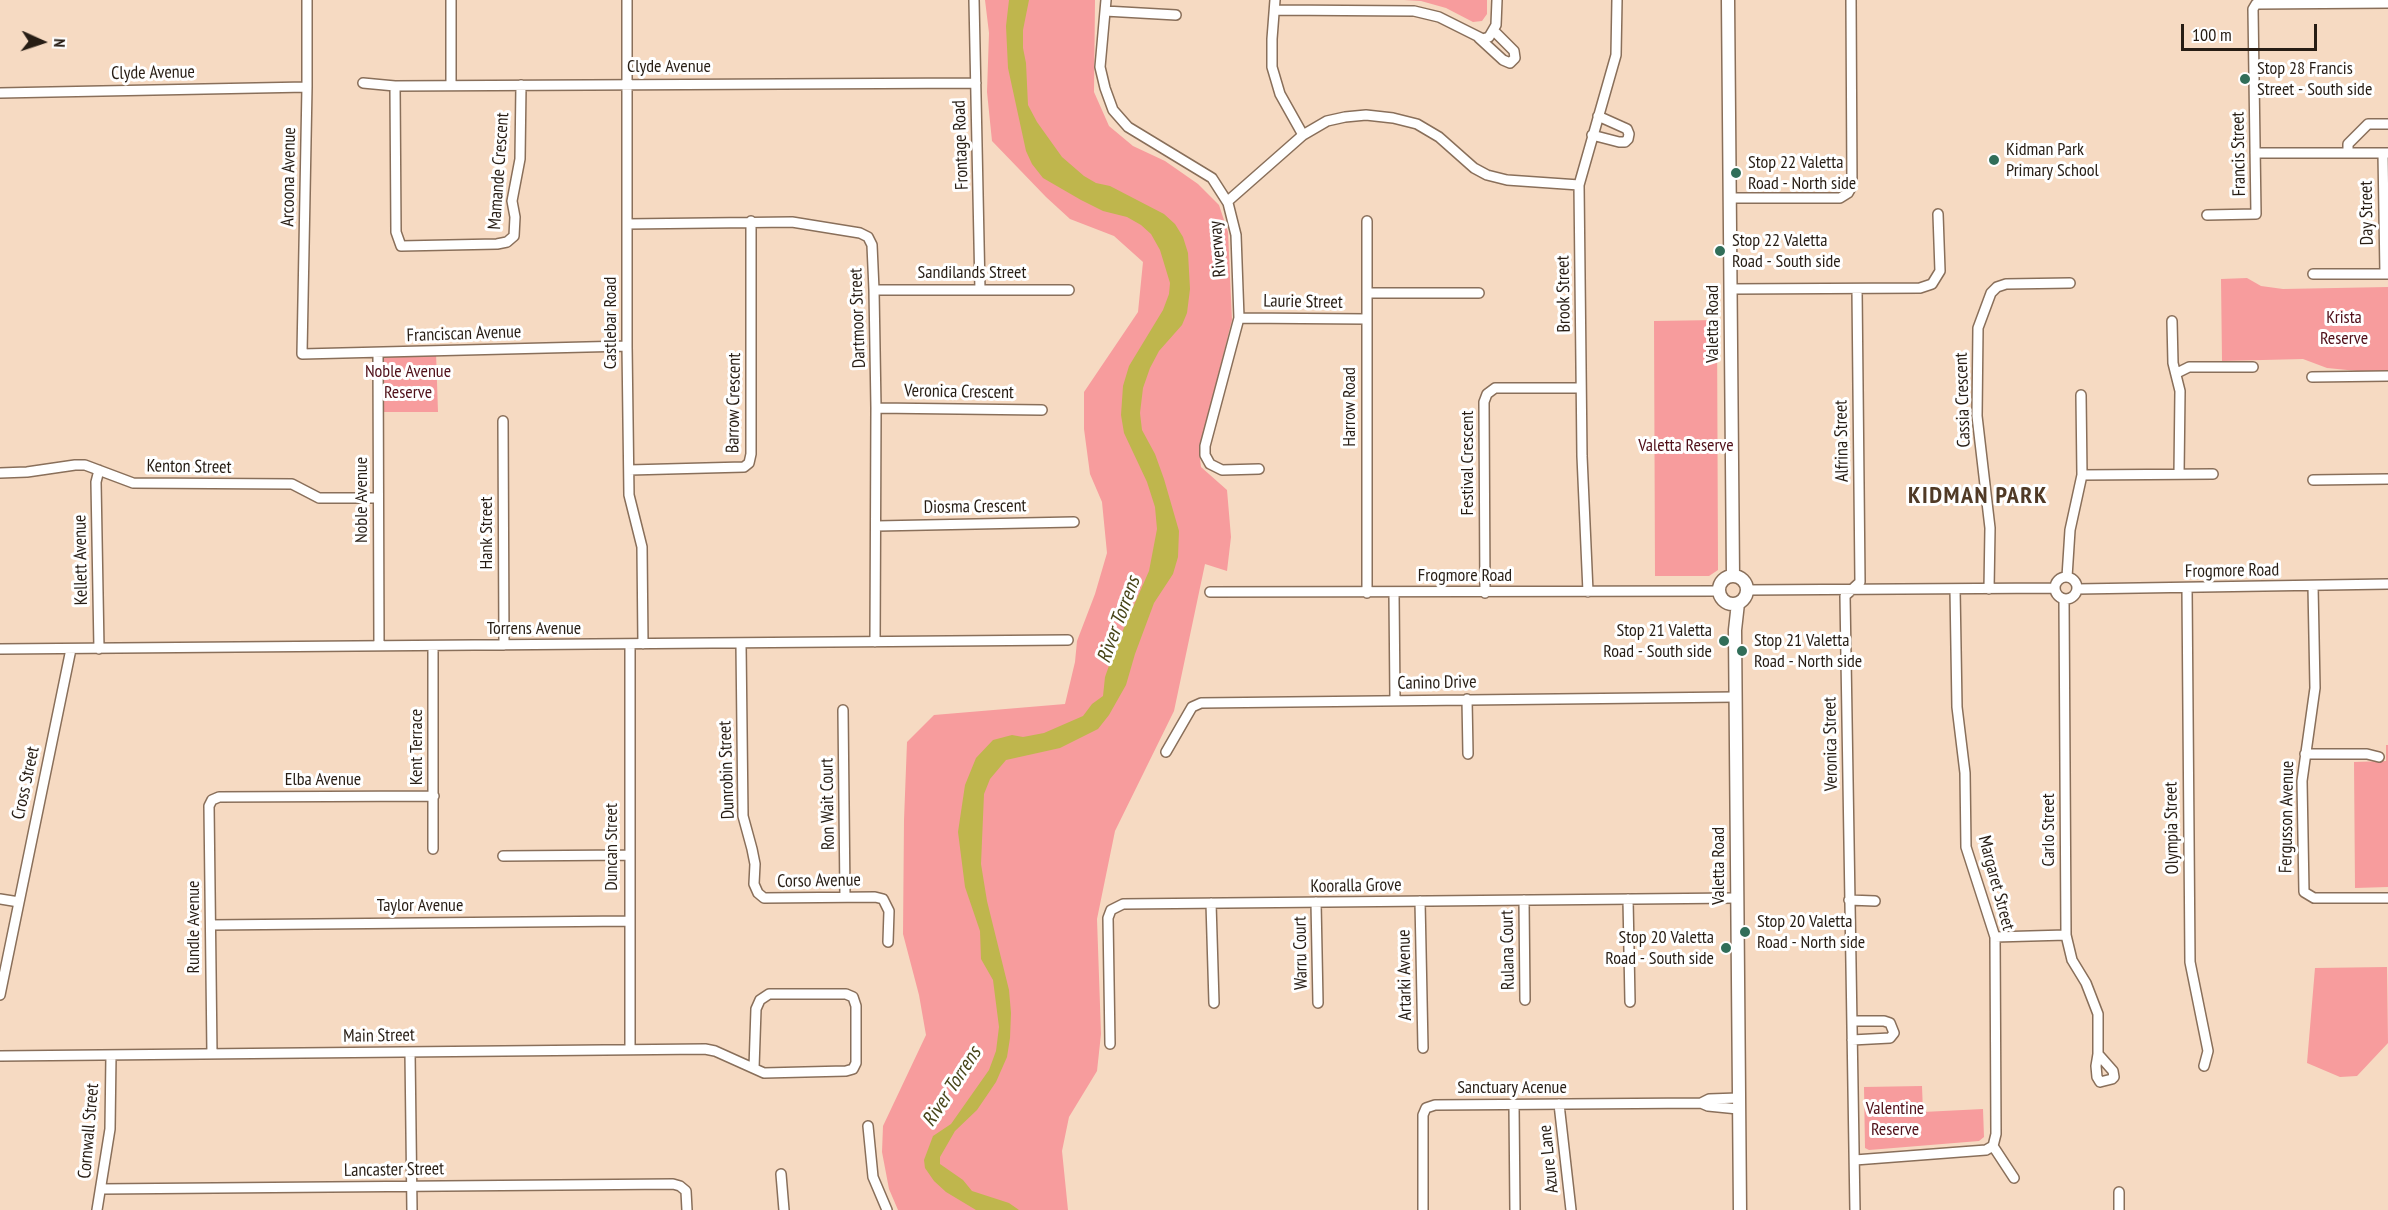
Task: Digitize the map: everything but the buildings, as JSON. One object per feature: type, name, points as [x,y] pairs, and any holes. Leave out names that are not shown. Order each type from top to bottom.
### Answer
[{"type":"street","name":"Arcoona Avenue","points":[[302,354],[308,87],[307,0]]},
{"type":"street","points":[[451,0],[451,85]]},
{"type":"street","name":"Castlebar Road","points":[[627,0],[629,495],[642,548],[643,644]]},
{"type":"street","name":"Frontage Road","points":[[974,0],[980,290]]},
{"type":"street","name":"Riverway","points":[[1106,0],[1100,67],[1113,110],[1128,127],[1212,178],[1228,201],[1236,235],[1239,318],[1205,446],[1205,455],[1210,464],[1222,470],[1259,470]]},
{"type":"street","points":[[1275,0],[1272,67],[1280,94],[1303,135]]},
{"type":"street","points":[[1479,38],[1489,37],[1494,31],[1497,0]]},
{"type":"street","name":"Brook Street","points":[[1588,592],[1581,388],[1579,185],[1616,55],[1617,0]]},
{"type":"street","name":"Valetta Road","points":[[1728,0],[1733,576]]},
{"type":"street","points":[[1730,198],[1840,198],[1848,194],[1852,186],[1851,0]]},
{"type":"street","points":[[2319,2],[2388,3]]},
{"type":"street","name":"Francis Street","points":[[2207,215],[2256,214],[2253,9],[2256,4],[2260,3],[2319,2]]},
{"type":"street","points":[[1275,10],[1414,11],[1439,16],[1479,38],[1503,60],[1510,63],[1515,58],[1514,51],[1494,31]]},
{"type":"street","points":[[1105,11],[1176,15]]},
{"type":"street","name":"Clyde Avenue","points":[[363,83],[395,86],[976,84]]},
{"type":"street","name":"Mamande Crescent","points":[[395,86],[396,232],[401,246],[496,244],[507,242],[514,236],[515,217],[512,201],[520,159],[521,85]]},
{"type":"street","name":"Clyde Avenue","points":[[0,93],[308,87]]},
{"type":"street","points":[[1228,201],[1303,135],[1328,121],[1345,117],[1393,117],[1418,124],[1439,137],[1474,168],[1487,175],[1507,180],[1579,185]]},
{"type":"street","points":[[1592,135],[1619,142],[1625,142],[1628,139],[1627,129],[1598,117]]},
{"type":"street","points":[[2348,153],[2348,144],[2368,124],[2388,124]]},
{"type":"street","points":[[2255,153],[2386,153]]},
{"type":"street","name":"Day Street","points":[[2386,153],[2386,274]]},
{"type":"street","points":[[1731,289],[1920,288],[1932,284],[1940,271],[1938,214]]},
{"type":"street","name":"Barrow Crescent","points":[[629,470],[744,467],[749,463],[752,454],[751,221]]},
{"type":"street","name":"Harrow Road","points":[[1367,221],[1367,593]]},
{"type":"street","name":"Dartmoor Street","points":[[627,224],[792,222],[860,232],[868,237],[872,245],[874,290],[877,526],[875,642]]},
{"type":"street","points":[[2313,274],[2386,274]]},
{"type":"street","name":"Cassia Crescent","points":[[1989,589],[1990,528],[1977,416],[1978,328],[1991,293],[1997,286],[2070,283]]},
{"type":"street","name":"Alfrina Street","points":[[1852,590],[1860,582],[1857,289]]},
{"type":"street","name":"Sandilands Street","points":[[874,290],[1069,290]]},
{"type":"street","name":"Laurie Street","points":[[1367,293],[1479,293]]},
{"type":"street","name":"Laurie Street","points":[[1239,318],[1367,319]]},
{"type":"street","points":[[2172,321],[2173,363],[2180,391],[2179,474]]},
{"type":"street","name":"Franciscan Avenue","points":[[302,354],[627,346]]},
{"type":"street","name":"Noble Avenue","points":[[378,353],[379,646]]},
{"type":"street","points":[[2177,373],[2189,367],[2253,367]]},
{"type":"street","points":[[2312,377],[2388,376]]},
{"type":"street","name":"Festival Crescent","points":[[1485,593],[1484,402],[1487,394],[1495,388],[1581,388]]},
{"type":"street","points":[[2067,577],[2070,530],[2082,475],[2081,395]]},
{"type":"street","name":"Veronica Crescent","points":[[876,408],[1042,410]]},
{"type":"street","name":"Hank Street","points":[[503,421],[504,645]]},
{"type":"street","name":"Kenton Street","points":[[0,473],[27,472],[75,465],[133,483],[292,484],[319,498],[378,498]]},
{"type":"street","name":"Kellett Avenue","points":[[99,471],[96,482],[99,649]]},
{"type":"street","points":[[2082,475],[2214,474]]},
{"type":"street","points":[[2313,480],[2388,479]]},
{"type":"street","name":"Diosma Crescent","points":[[877,526],[1074,522]]},
{"type":"street","points":[[1733,576],[1742,580],[1746,590],[1743,599],[1734,603],[1721,598],[1719,591],[1722,582],[1733,576]]},
{"type":"street","points":[[2067,577],[2074,581],[2077,589],[2073,596],[2064,599],[2057,595],[2055,588],[2058,580],[2067,577]]},
{"type":"street","name":"Frogmore Road","points":[[2077,589],[2388,584]]},
{"type":"street","name":"Fergusson Avenue","points":[[2313,586],[2315,688],[2302,781],[2304,892],[2314,898],[2388,898]]},
{"type":"street","points":[[1746,590],[2055,588]]},
{"type":"street","name":"Olympia Street","points":[[2187,588],[2190,962],[2208,1051],[2204,1066]]},
{"type":"street","name":"Margaret Street","points":[[1955,589],[1957,707],[1965,773],[1966,847],[1995,937],[1996,1134],[1993,1146]]},
{"type":"street","name":"Veronica Street","points":[[1852,590],[1845,596],[1855,1210]]},
{"type":"street","name":"Frogmore Road","points":[[1210,592],[1719,591]]},
{"type":"street","points":[[1394,593],[1395,700]]},
{"type":"street","name":"Carlo Street","points":[[2064,599],[2066,935],[2072,960],[2086,983],[2098,1014],[2098,1054]]},
{"type":"street","name":"Valetta Road","points":[[1734,603],[1740,1210]]},
{"type":"street","name":"Torrens Avenue","points":[[0,649],[1068,640]]},
{"type":"street","name":"Dunrobin Street","points":[[741,644],[743,816],[755,864],[754,884],[758,893]]},
{"type":"street","name":"Duncan Street","points":[[630,645],[628,921],[630,1049]]},
{"type":"street","name":"Kent Terrace","points":[[433,646],[433,849]]},
{"type":"street","name":"Cross Street","points":[[0,995],[71,648]]},
{"type":"street","name":"Canino Drive","points":[[1166,752],[1192,706],[1201,703],[1736,697]]},
{"type":"street","points":[[1467,699],[1468,754]]},
{"type":"street","name":"Ron Wait Court","points":[[843,710],[845,897]]},
{"type":"street","points":[[2304,754],[2367,754],[2379,757]]},
{"type":"street","name":"Elba Avenue","points":[[212,800],[219,797],[434,796]]},
{"type":"street","name":"Rundle Avenue","points":[[212,800],[210,806],[212,1054]]},
{"type":"street","points":[[503,856],[629,855]]},
{"type":"street","name":"Corso Avenue","points":[[758,893],[764,898],[875,897],[883,899],[889,911],[888,942]]},
{"type":"street","points":[[0,898],[19,903]]},
{"type":"street","name":"Kooralla Grove","points":[[1110,1044],[1108,918],[1111,910],[1123,904],[1737,898]]},
{"type":"street","points":[[1628,899],[1630,1002]]},
{"type":"street","name":"Rulana Court","points":[[1524,900],[1525,1000]]},
{"type":"street","points":[[1849,900],[1875,901]]},
{"type":"street","name":"Artarki Avenue","points":[[1420,901],[1423,1048]]},
{"type":"street","name":"Warru Court","points":[[1316,902],[1318,1004]]},
{"type":"street","points":[[1211,903],[1214,1002]]},
{"type":"street","name":"Taylor Avenue","points":[[211,925],[628,921]]},
{"type":"street","points":[[1995,937],[2066,935]]},
{"type":"street","name":"Main Street","points":[[0,1056],[708,1049],[764,1073],[853,1069],[856,1063],[856,1006],[853,998],[846,994],[769,994],[760,1000],[756,1009],[754,1068]]},
{"type":"street","points":[[1852,1021],[1890,1023],[1894,1032],[1890,1038],[1852,1040]]},
{"type":"street","points":[[410,1052],[412,1210]]},
{"type":"street","name":"Cornwall Street","points":[[97,1210],[110,1129],[111,1054]]},
{"type":"street","name":"Sanctuary Acenue","points":[[1423,1210],[1423,1115],[1426,1108],[1435,1105],[1701,1103],[1708,1106],[1738,1103]]},
{"type":"street","name":"Azure Lane","points":[[1559,1104],[1571,1210]]},
{"type":"street","points":[[1514,1105],[1515,1210]]},
{"type":"street","points":[[868,1126],[873,1177],[887,1210]]},
{"type":"street","points":[[1855,1160],[1986,1150],[1993,1146],[2014,1178]]},
{"type":"street","points":[[782,1174],[784,1210]]},
{"type":"street","name":"Lancaster Street","points":[[101,1190],[673,1184],[686,1191],[687,1210]]},
{"type":"street","points":[[2119,1192],[2120,1210]]},
{"type":"green space","points":[[985,0],[1095,0],[1094,92],[1109,126],[1133,146],[1165,161],[1198,184],[1219,205],[1228,232],[1232,320],[1199,451],[1201,467],[1227,490],[1231,537],[1227,571],[1205,564],[1174,711],[1115,831],[1097,919],[1101,1034],[1097,1071],[1069,1117],[1062,1151],[1068,1210],[898,1210],[889,1189],[882,1152],[883,1126],[926,1035],[919,995],[903,934],[907,742],[934,715],[1065,704],[1075,662],[1077,641],[1095,594],[1107,553],[1102,502],[1090,474],[1084,429],[1084,392],[1138,312],[1143,262],[1114,236],[1070,219],[992,141],[987,92],[989,33]]},
{"type":"green space","points":[[1404,0],[1487,0],[1487,14],[1482,21],[1473,22],[1446,8],[1421,1]]},
{"type":"green space","name":"Krista Reserve","points":[[2247,278],[2261,286],[2283,289],[2388,287],[2388,374],[2327,368],[2303,359],[2222,361],[2221,279]]},
{"type":"green space","name":"Valetta Reserve","points":[[1717,320],[1718,570],[1709,576],[1655,576],[1654,321]]},
{"type":"green space","name":"Noble Avenue Reserve","points":[[436,352],[438,412],[378,412],[378,353]]},
{"type":"green space","points":[[2386,745],[2388,745],[2388,887],[2355,888],[2354,762],[2386,761]]},
{"type":"green space","points":[[2387,967],[2388,1043],[2357,1076],[2340,1077],[2307,1063],[2315,968]]},
{"type":"green space","name":"Valentine Reserve","points":[[1922,1086],[1923,1112],[1983,1109],[1984,1137],[1979,1141],[1869,1150],[1865,1148],[1864,1087]]},
{"type":"shaded area","name":"River Torrens","points":[[1009,0],[1029,0],[1023,30],[1023,48],[1028,105],[1037,122],[1062,157],[1084,176],[1096,183],[1110,186],[1164,214],[1175,224],[1183,237],[1188,253],[1190,289],[1187,313],[1182,325],[1159,351],[1150,368],[1143,388],[1140,413],[1142,430],[1155,454],[1179,531],[1178,557],[1173,574],[1154,603],[1126,685],[1098,729],[1060,748],[1006,760],[990,779],[984,794],[981,864],[987,901],[1009,990],[1010,1038],[1007,1057],[996,1082],[977,1110],[955,1131],[940,1157],[940,1164],[963,1180],[972,1191],[1009,1203],[1019,1210],[976,1210],[946,1192],[934,1181],[925,1168],[924,1160],[933,1136],[951,1124],[989,1070],[996,1051],[999,1027],[993,980],[981,959],[980,931],[965,887],[958,832],[965,785],[976,758],[993,740],[1012,735],[1023,737],[1044,733],[1083,716],[1092,704],[1103,696],[1105,677],[1116,646],[1149,571],[1157,529],[1155,507],[1147,482],[1124,433],[1121,415],[1123,386],[1129,366],[1163,310],[1170,283],[1160,250],[1151,234],[1141,225],[1127,217],[1103,211],[1081,200],[1043,178],[1032,164],[1026,151],[1008,68],[1006,26]]},
{"type":"place","name":"Stop 28 Francis Street - South side","points":[[2245,79]]},
{"type":"place","name":"Kidman Park Primary School","points":[[1994,160]]},
{"type":"place","name":"Stop 22 Valetta Road - North side","points":[[1736,173]]},
{"type":"place","name":"Stop 22 Valetta Road - South side","points":[[1720,251]]},
{"type":"place","name":"Stop 21 Valetta Road - South side","points":[[1724,641]]},
{"type":"place","name":"Stop 21 Valetta Road - North side","points":[[1742,651]]},
{"type":"place","name":"Stop 20 Valetta Road - North side","points":[[1745,932]]},
{"type":"place","name":"Stop 20 Valetta Road - South side","points":[[1726,948]]},
{"type":"district","name":"KIDMAN PARK","points":[[1978,496]]}]
